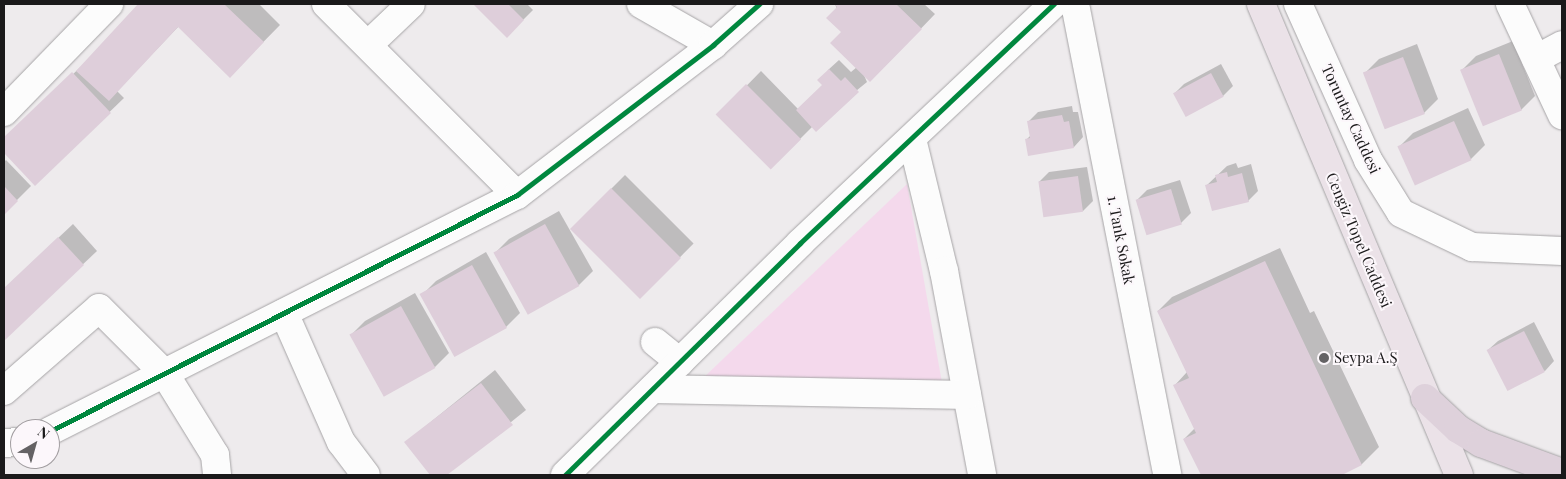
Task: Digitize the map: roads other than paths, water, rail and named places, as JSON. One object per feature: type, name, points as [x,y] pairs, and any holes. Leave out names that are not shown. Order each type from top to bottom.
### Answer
[{"type":"highway","points":[[1425,398],[1458,429],[1481,443],[1562,473]]},
{"type":"main road","name":"Cengiz Topel Caddesi","points":[[1261,4],[1425,398],[1459,475]]},
{"type":"street","points":[[4,112],[109,4]]},
{"type":"street","points":[[326,4],[517,195]]},
{"type":"street","points":[[368,45],[410,4]]},
{"type":"street","points":[[641,4],[713,45]]},
{"type":"street","points":[[60,426],[517,195],[713,45],[759,4]]},
{"type":"street","points":[[566,475],[680,362],[1054,4]]},
{"type":"street","name":"1. Tank Sokak","points":[[1075,4],[1167,475]]},
{"type":"street","name":"Toruntay Caddesi","points":[[1298,4],[1368,160],[1401,213],[1472,247],[1562,251]]},
{"type":"street","points":[[1510,4],[1562,115]]},
{"type":"street","points":[[1536,59],[1562,45]]},
{"type":"street","points":[[912,139],[944,271],[982,475]]},
{"type":"street","points":[[4,391],[99,308],[164,374],[215,455],[217,475]]},
{"type":"street","points":[[284,313],[341,442],[366,475]]},
{"type":"street","points":[[655,342],[680,362]]},
{"type":"street","points":[[653,389],[967,395]]},
{"type":"place","name":"Seypa A.Ş","points":[[1324,358]]}]
